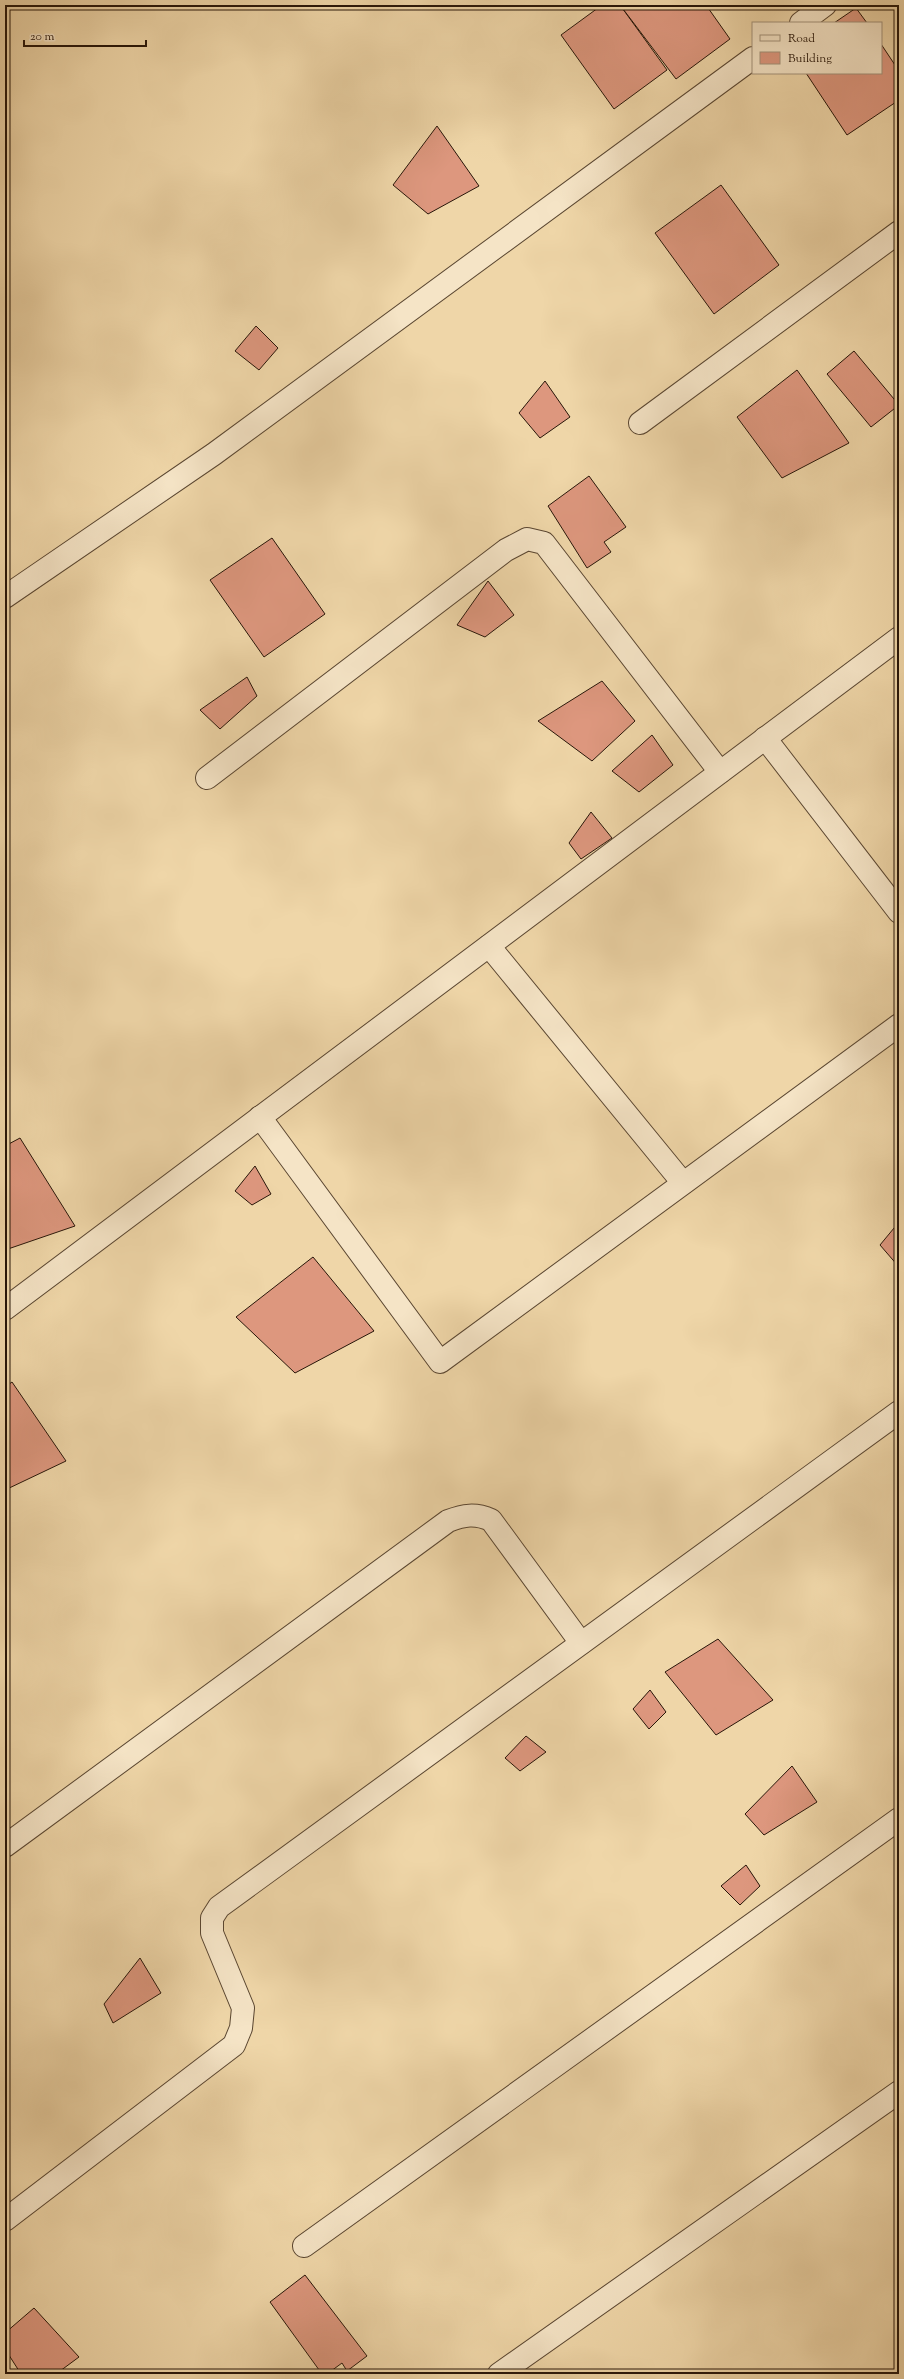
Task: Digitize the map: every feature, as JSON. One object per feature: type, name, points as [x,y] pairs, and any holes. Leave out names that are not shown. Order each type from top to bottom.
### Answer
[{"type":"street","points":[[802,22],[825,5]]},
{"type":"street","points":[[5,598],[214,454],[752,59]]},
{"type":"street","points":[[640,423],[899,232]]},
{"type":"street","points":[[207,778],[506,550],[527,539],[544,543],[720,772]]},
{"type":"street","points":[[5,1308],[899,638]]},
{"type":"street","points":[[765,738],[899,912]]},
{"type":"street","points":[[489,946],[683,1183]]},
{"type":"street","points":[[260,1117],[440,1362],[899,1025]]},
{"type":"street","points":[[5,2220],[234,2045],[242,2028],[243,2008],[212,1933],[212,1918],[219,1907],[899,1412]]},
{"type":"street","points":[[5,1846],[448,1521],[467,1515],[491,1520],[582,1643]]},
{"type":"street","points":[[304,2246],[899,1819]]},
{"type":"street","points":[[499,2374],[899,2092]]},
{"type":"building","points":[[602,5],[620,5],[667,70],[614,109],[561,35]]},
{"type":"building","points":[[620,5],[706,5],[730,39],[676,79]]},
{"type":"building","points":[[856,8],[866,22],[835,22]]},
{"type":"building","points":[[882,46],[899,71],[899,100],[847,135],[807,74],[882,74]]},
{"type":"building","points":[[437,126],[479,186],[428,214],[393,185]]},
{"type":"building","points":[[721,185],[779,265],[714,314],[655,233]]},
{"type":"building","points":[[256,326],[278,348],[259,370],[235,351]]},
{"type":"building","points":[[854,351],[899,405],[871,427],[827,374]]},
{"type":"building","points":[[797,370],[849,443],[782,478],[737,417]]},
{"type":"building","points":[[545,381],[570,417],[540,438],[519,413]]},
{"type":"building","points":[[589,476],[626,527],[604,542],[611,552],[587,568],[548,506]]},
{"type":"building","points":[[272,538],[325,614],[264,657],[210,580]]},
{"type":"building","points":[[488,581],[514,615],[485,637],[457,625]]},
{"type":"building","points":[[247,677],[257,696],[220,729],[200,710]]},
{"type":"building","points":[[602,681],[635,721],[592,761],[538,721]]},
{"type":"building","points":[[652,735],[673,765],[639,792],[612,771]]},
{"type":"building","points":[[591,812],[612,838],[581,859],[569,843]]},
{"type":"building","points":[[20,1138],[75,1226],[5,1250],[5,1146]]},
{"type":"building","points":[[255,1166],[271,1194],[252,1205],[235,1191]]},
{"type":"building","points":[[899,1222],[899,1267],[880,1245]]},
{"type":"building","points":[[313,1257],[374,1331],[295,1373],[236,1317]]},
{"type":"building","points":[[12,1382],[66,1461],[5,1490],[5,1387]]},
{"type":"building","points":[[718,1639],[773,1700],[716,1735],[665,1672]]},
{"type":"building","points":[[650,1690],[666,1712],[649,1729],[633,1709]]},
{"type":"building","points":[[526,1736],[546,1752],[520,1771],[505,1758]]},
{"type":"building","points":[[792,1766],[817,1802],[764,1835],[745,1814]]},
{"type":"building","points":[[746,1865],[760,1886],[740,1905],[721,1886]]},
{"type":"building","points":[[140,1958],[161,1993],[113,2023],[104,2004]]},
{"type":"building","points":[[305,2275],[367,2356],[347,2371],[342,2363],[327,2374],[322,2374],[270,2302]]},
{"type":"building","points":[[34,2308],[79,2357],[56,2374],[21,2374],[5,2349],[5,2333]]}]
